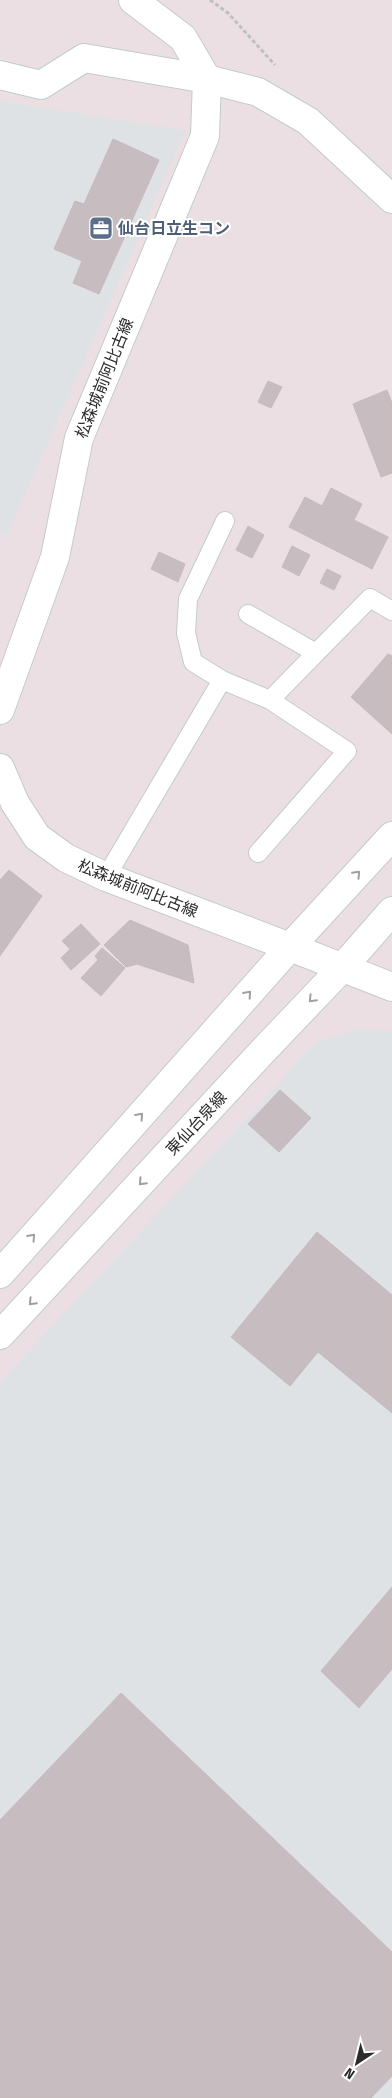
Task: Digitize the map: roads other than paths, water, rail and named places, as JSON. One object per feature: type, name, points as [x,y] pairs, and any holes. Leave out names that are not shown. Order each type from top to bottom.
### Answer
[{"type":"street","points":[[132,0],[183,38],[207,79]]},
{"type":"street","points":[[0,75],[41,85],[84,58],[207,79],[258,92],[308,121],[392,199]]},
{"type":"street","name":"松森城前阿比古線","points":[[0,710],[55,557],[79,438],[205,136],[207,79]]},
{"type":"street","name":"松森城前阿比古線","points":[[0,768],[15,803],[37,837],[66,858],[106,877],[392,987]]},
{"type":"street","points":[[0,1274],[290,947],[392,836]]},
{"type":"street","name":"東仙台泉線","points":[[0,1335],[343,967],[392,911]]},
{"type":"lane","points":[[225,521],[188,599],[186,633],[193,662],[222,680],[270,700],[347,751],[258,853]]},
{"type":"lane","points":[[270,700],[370,598],[392,611]]},
{"type":"lane","points":[[248,614],[316,653]]},
{"type":"lane","points":[[106,877],[222,680]]},
{"type":"place","name":"仙台日立生コン","points":[[101,228]]}]
